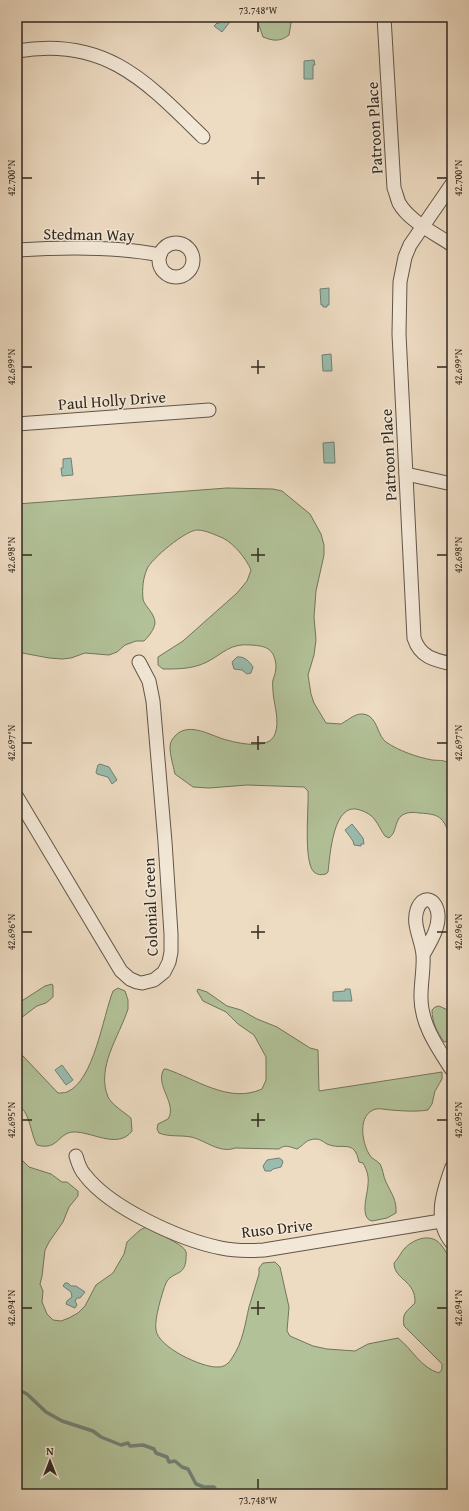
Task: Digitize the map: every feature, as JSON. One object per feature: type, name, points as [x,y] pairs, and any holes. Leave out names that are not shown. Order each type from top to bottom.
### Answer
[{"type":"street","name":"Patroon Place","points":[[384,17],[394,188],[400,204],[411,217],[452,245]]},
{"type":"street","points":[[17,52],[52,48],[90,54],[111,61],[138,77],[156,91],[203,137]]},
{"type":"street","points":[[424,226],[452,184]]},
{"type":"street","name":"Patroon Place","points":[[424,226],[407,251],[400,282],[399,334],[414,638],[418,648],[426,656],[437,661],[452,664]]},
{"type":"street","name":"Stedman Way","points":[[17,250],[114,249],[131,250],[160,255]]},
{"type":"street","name":"Paul Holly Drive","points":[[17,424],[209,410]]},
{"type":"street","points":[[406,474],[452,484]]},
{"type":"street","name":"Colonial Green","points":[[17,797],[121,971],[130,979],[137,982],[151,981],[162,975],[169,962],[171,944],[165,842],[153,701],[150,683],[139,662]]},
{"type":"street","points":[[423,955],[421,996],[424,1020],[431,1036],[452,1070]]},
{"type":"street","name":"Ruso Drive","points":[[76,1156],[85,1176],[112,1200],[155,1224],[199,1242],[222,1248],[264,1250],[441,1221]]},
{"type":"street","points":[[452,1167],[441,1206],[441,1221],[446,1235],[452,1244]]},
{"type":"shaded area","points":[[224,17],[233,18],[222,32],[214,26]]},
{"type":"shaded area","points":[[256,17],[292,17],[289,35],[283,39],[276,40],[263,37]]},
{"type":"shaded area","points":[[314,60],[315,65],[313,65],[313,79],[304,79],[304,61]]},
{"type":"shaded area","points":[[329,288],[329,305],[327,305],[327,307],[323,307],[323,305],[321,305],[320,289]]},
{"type":"shaded area","points":[[331,354],[332,371],[323,371],[322,355]]},
{"type":"shaded area","points":[[334,442],[335,463],[324,463],[323,443]]},
{"type":"shaded area","points":[[71,458],[73,475],[62,476],[61,468],[63,468],[63,459]]},
{"type":"shaded area","points":[[227,488],[273,489],[282,491],[310,514],[321,534],[324,545],[324,555],[316,591],[314,617],[316,640],[314,655],[308,675],[314,703],[326,723],[341,724],[354,716],[365,714],[372,719],[383,739],[391,745],[414,755],[432,760],[444,761],[452,765],[452,840],[444,822],[438,816],[412,812],[407,813],[401,816],[392,836],[389,838],[385,836],[371,815],[360,810],[351,809],[344,813],[339,821],[332,843],[328,872],[321,875],[314,872],[309,857],[307,834],[308,791],[304,787],[247,785],[209,788],[193,787],[175,774],[170,746],[173,738],[180,732],[192,729],[198,730],[229,741],[244,744],[266,743],[272,739],[275,734],[277,718],[273,681],[276,665],[274,655],[269,649],[261,646],[244,645],[232,647],[207,662],[191,667],[180,669],[163,669],[158,665],[158,657],[183,641],[237,593],[247,581],[251,570],[249,565],[243,556],[223,538],[204,531],[192,531],[169,546],[150,564],[144,580],[143,599],[155,619],[155,623],[151,633],[144,641],[136,641],[125,645],[117,652],[109,655],[85,653],[71,658],[62,659],[17,652],[17,504]]},
{"type":"shaded area","points":[[237,657],[244,658],[250,663],[253,667],[251,673],[247,674],[242,670],[234,669],[232,662]]},
{"type":"shaded area","points":[[100,764],[109,767],[117,780],[112,784],[108,777],[97,774],[96,772],[98,765]]},
{"type":"shaded area","points":[[352,824],[363,838],[364,844],[361,844],[361,846],[354,845],[353,841],[345,830]]},
{"type":"shaded area","points":[[52,984],[53,997],[46,1003],[37,1006],[17,1021],[17,1004],[45,986]]},
{"type":"shaded area","points":[[118,988],[125,991],[128,1000],[128,1009],[110,1052],[105,1075],[105,1086],[110,1100],[115,1106],[131,1118],[132,1131],[119,1139],[104,1138],[80,1132],[73,1132],[64,1135],[54,1144],[49,1146],[37,1145],[25,1112],[17,1105],[17,1053],[23,1056],[58,1093],[67,1092],[76,1086],[91,1062],[113,991]]},
{"type":"shaded area","points":[[198,989],[207,992],[227,1006],[241,1010],[257,1019],[277,1027],[310,1048],[318,1050],[319,1091],[442,1072],[442,1079],[435,1091],[432,1104],[428,1110],[410,1111],[376,1109],[366,1116],[364,1122],[364,1143],[370,1156],[381,1166],[385,1180],[395,1200],[396,1213],[387,1218],[372,1221],[368,1219],[365,1210],[368,1181],[366,1168],[363,1163],[359,1162],[357,1155],[351,1148],[333,1146],[313,1139],[307,1141],[297,1149],[285,1146],[279,1149],[224,1149],[191,1137],[159,1133],[157,1129],[158,1124],[168,1119],[170,1113],[170,1107],[162,1081],[164,1069],[201,1084],[225,1092],[237,1094],[250,1093],[262,1089],[266,1080],[266,1057],[254,1035],[238,1024],[226,1012],[203,1001],[197,991]]},
{"type":"shaded area","points":[[345,989],[350,989],[352,1001],[333,1001],[333,992],[345,991]]},
{"type":"shaded area","points":[[439,1006],[452,1012],[452,1041],[444,1042],[435,1027],[432,1010]]},
{"type":"shaded area","points":[[62,1065],[73,1080],[66,1085],[55,1070]]},
{"type":"shaded area","points":[[279,1158],[283,1162],[281,1167],[271,1171],[265,1171],[263,1166],[267,1160]]},
{"type":"shaded area","points":[[17,1159],[23,1161],[29,1167],[51,1174],[62,1182],[67,1182],[78,1191],[78,1196],[69,1207],[63,1222],[45,1250],[40,1284],[43,1291],[42,1302],[47,1314],[53,1320],[61,1321],[78,1313],[85,1306],[96,1285],[113,1273],[124,1254],[127,1242],[140,1230],[146,1227],[179,1244],[186,1251],[185,1265],[183,1269],[169,1279],[164,1287],[156,1320],[156,1330],[159,1337],[164,1343],[182,1355],[202,1364],[211,1366],[218,1367],[225,1365],[236,1352],[243,1333],[259,1274],[259,1268],[263,1263],[275,1262],[280,1267],[289,1307],[287,1331],[290,1336],[313,1346],[327,1349],[355,1351],[368,1344],[398,1338],[422,1363],[433,1371],[439,1373],[442,1369],[442,1364],[404,1326],[404,1315],[415,1303],[414,1295],[409,1285],[397,1273],[394,1263],[402,1251],[416,1240],[429,1238],[437,1241],[452,1261],[452,1494],[373,1494],[370,1490],[364,1490],[357,1494],[17,1494]]},
{"type":"shaded area","points":[[65,1283],[68,1283],[71,1286],[76,1286],[85,1292],[75,1301],[77,1305],[75,1308],[66,1304],[72,1297],[71,1292],[63,1286]]},
{"type":"waterway","points":[[17,1381],[21,1391],[27,1394],[46,1412],[62,1421],[93,1431],[101,1437],[121,1445],[128,1443],[130,1446],[143,1445],[154,1449],[156,1453],[167,1457],[169,1462],[175,1461],[182,1467],[188,1469],[196,1484],[204,1487],[214,1487],[219,1494]]}]
